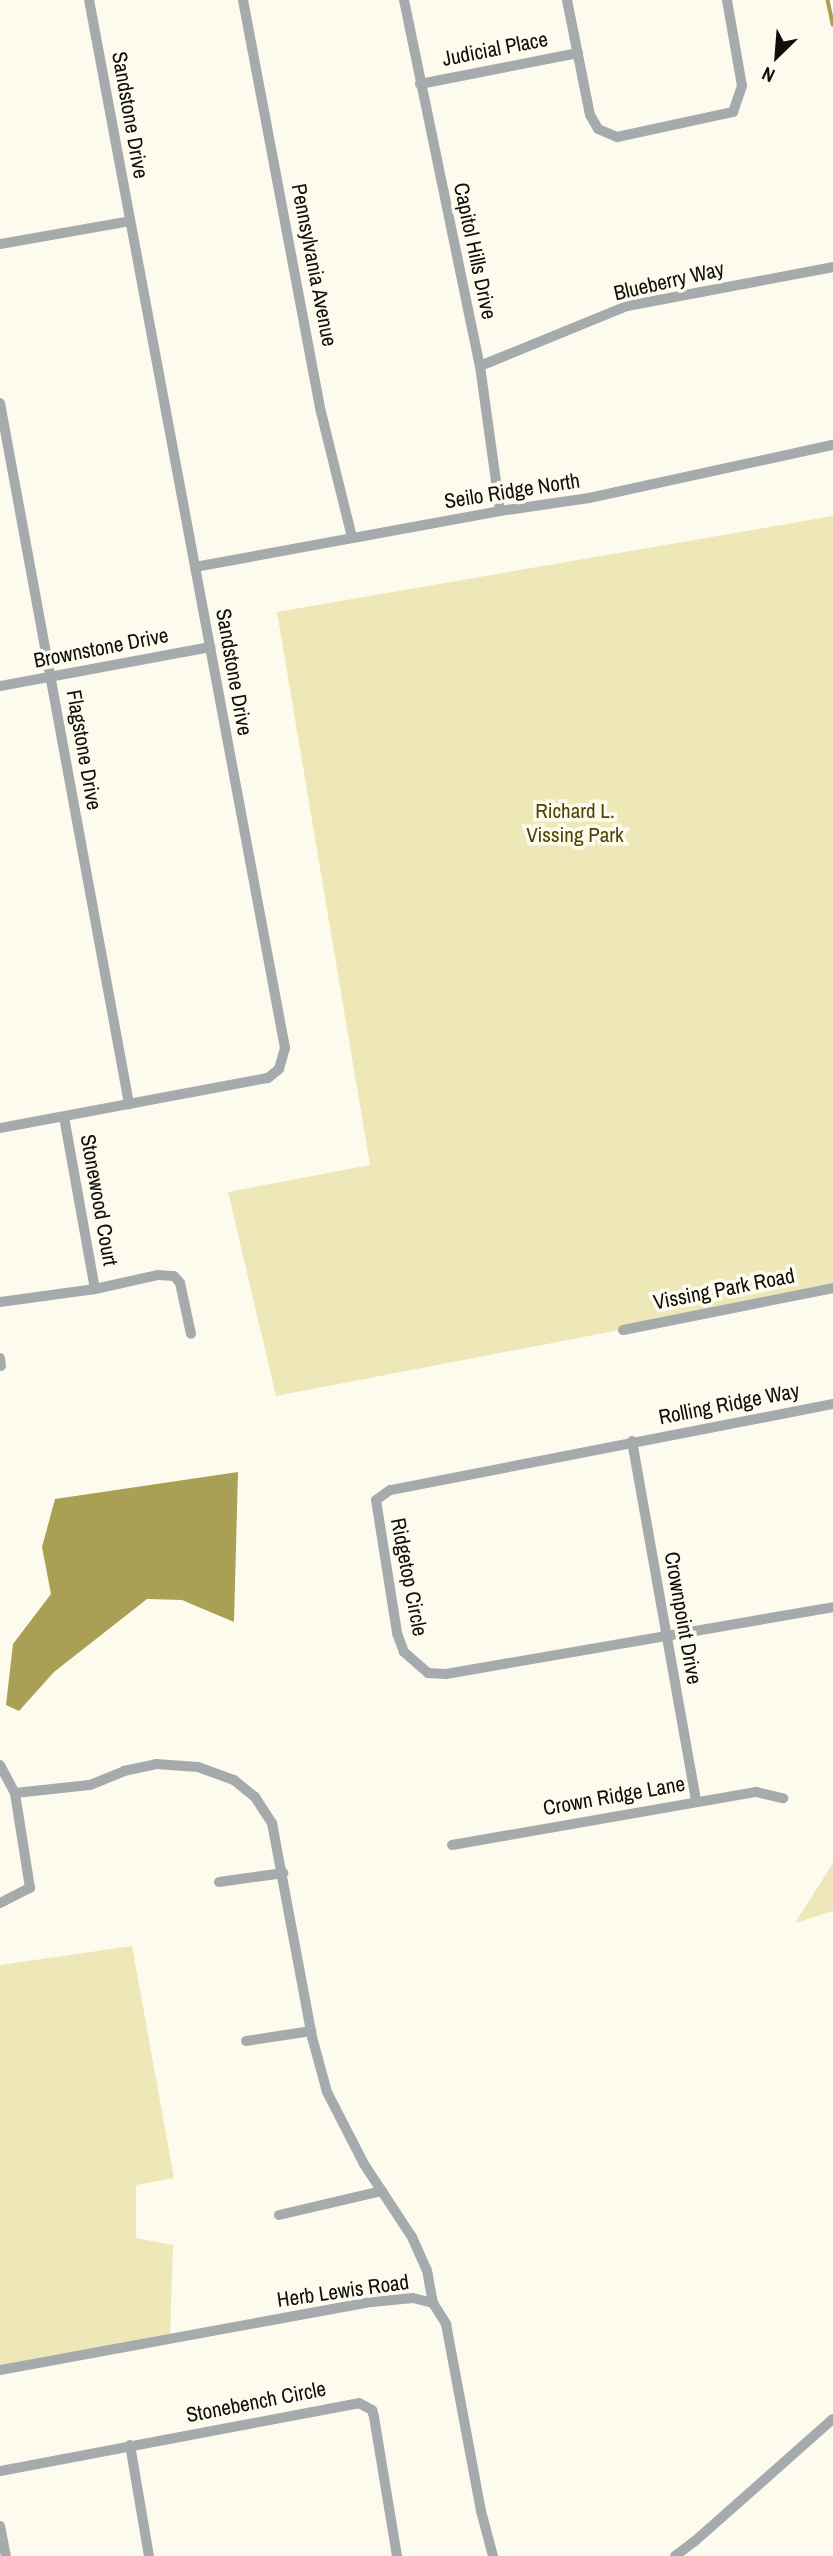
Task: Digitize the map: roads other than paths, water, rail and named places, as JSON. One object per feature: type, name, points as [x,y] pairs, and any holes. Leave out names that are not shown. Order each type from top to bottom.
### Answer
[{"type":"street","name":"Sandstone Drive","points":[[0,1128],[268,1078],[279,1069],[285,1048],[89,0]]},
{"type":"street","name":"Pennsylvania Avenue","points":[[243,0],[324,425],[352,537]]},
{"type":"street","name":"Capitol Hills Drive","points":[[404,0],[480,366],[500,511]]},
{"type":"street","points":[[567,0],[590,115],[598,129],[609,136],[617,137],[718,118],[733,112],[743,86],[727,0]]},
{"type":"street","name":"Judicial Place","points":[[420,84],[578,53]]},
{"type":"street","points":[[0,244],[130,220]]},
{"type":"street","name":"Blueberry Way","points":[[480,366],[628,306],[833,267]]},
{"type":"street","name":"Flagstone Drive","points":[[0,403],[129,1104]]},
{"type":"street","name":"Seilo Ridge North","points":[[195,567],[352,537],[636,489],[833,445]]},
{"type":"street","name":"Brownstone Drive","points":[[0,686],[209,648]]},
{"type":"street","name":"Stonewood Court","points":[[64,1117],[96,1289]]},
{"type":"street","points":[[0,1302],[96,1289],[158,1275],[174,1276],[180,1283],[191,1334]]},
{"type":"street","name":"Vissing Park Road","points":[[623,1329],[833,1288]]},
{"type":"street","name":"Rolling Ridge Way","points":[[632,1441],[833,1404]]},
{"type":"street","name":"Ridgetop Circle","points":[[632,1441],[390,1490],[376,1500],[397,1633],[404,1652],[412,1662],[428,1673],[446,1674],[666,1634]]},
{"type":"street","name":"Crownpoint Drive","points":[[632,1441],[696,1801]]},
{"type":"street","points":[[666,1634],[833,1607]]},
{"type":"street","points":[[15,1793],[90,1785],[124,1771],[156,1764],[198,1767],[234,1780],[255,1797],[272,1823],[311,2031],[327,2092],[364,2164],[412,2237],[427,2270],[433,2303]]},
{"type":"street","points":[[0,1765],[15,1793],[30,1888],[0,1903]]},
{"type":"street","name":"Crown Ridge Lane","points":[[453,1845],[756,1791],[783,1798]]},
{"type":"street","points":[[219,1882],[283,1873]]},
{"type":"street","points":[[246,2041],[311,2031]]},
{"type":"street","points":[[279,2214],[382,2192]]},
{"type":"street","name":"Herb Lewis Road","points":[[0,2370],[372,2302],[413,2298],[433,2303],[446,2324],[481,2511],[493,2556]]},
{"type":"street","name":"Stonebench Circle","points":[[0,2472],[350,2404],[365,2404],[374,2417],[397,2556]]},
{"type":"street","points":[[674,2556],[695,2542],[833,2419]]},
{"type":"street","points":[[130,2445],[147,2556]]},
{"type":"street","points":[[0,2526],[6,2556]]},
{"type":"waterway","points":[[828,0],[833,24]]},
{"type":"park label","name":"Richard L. Vissing Park","points":[[575,823]]}]
